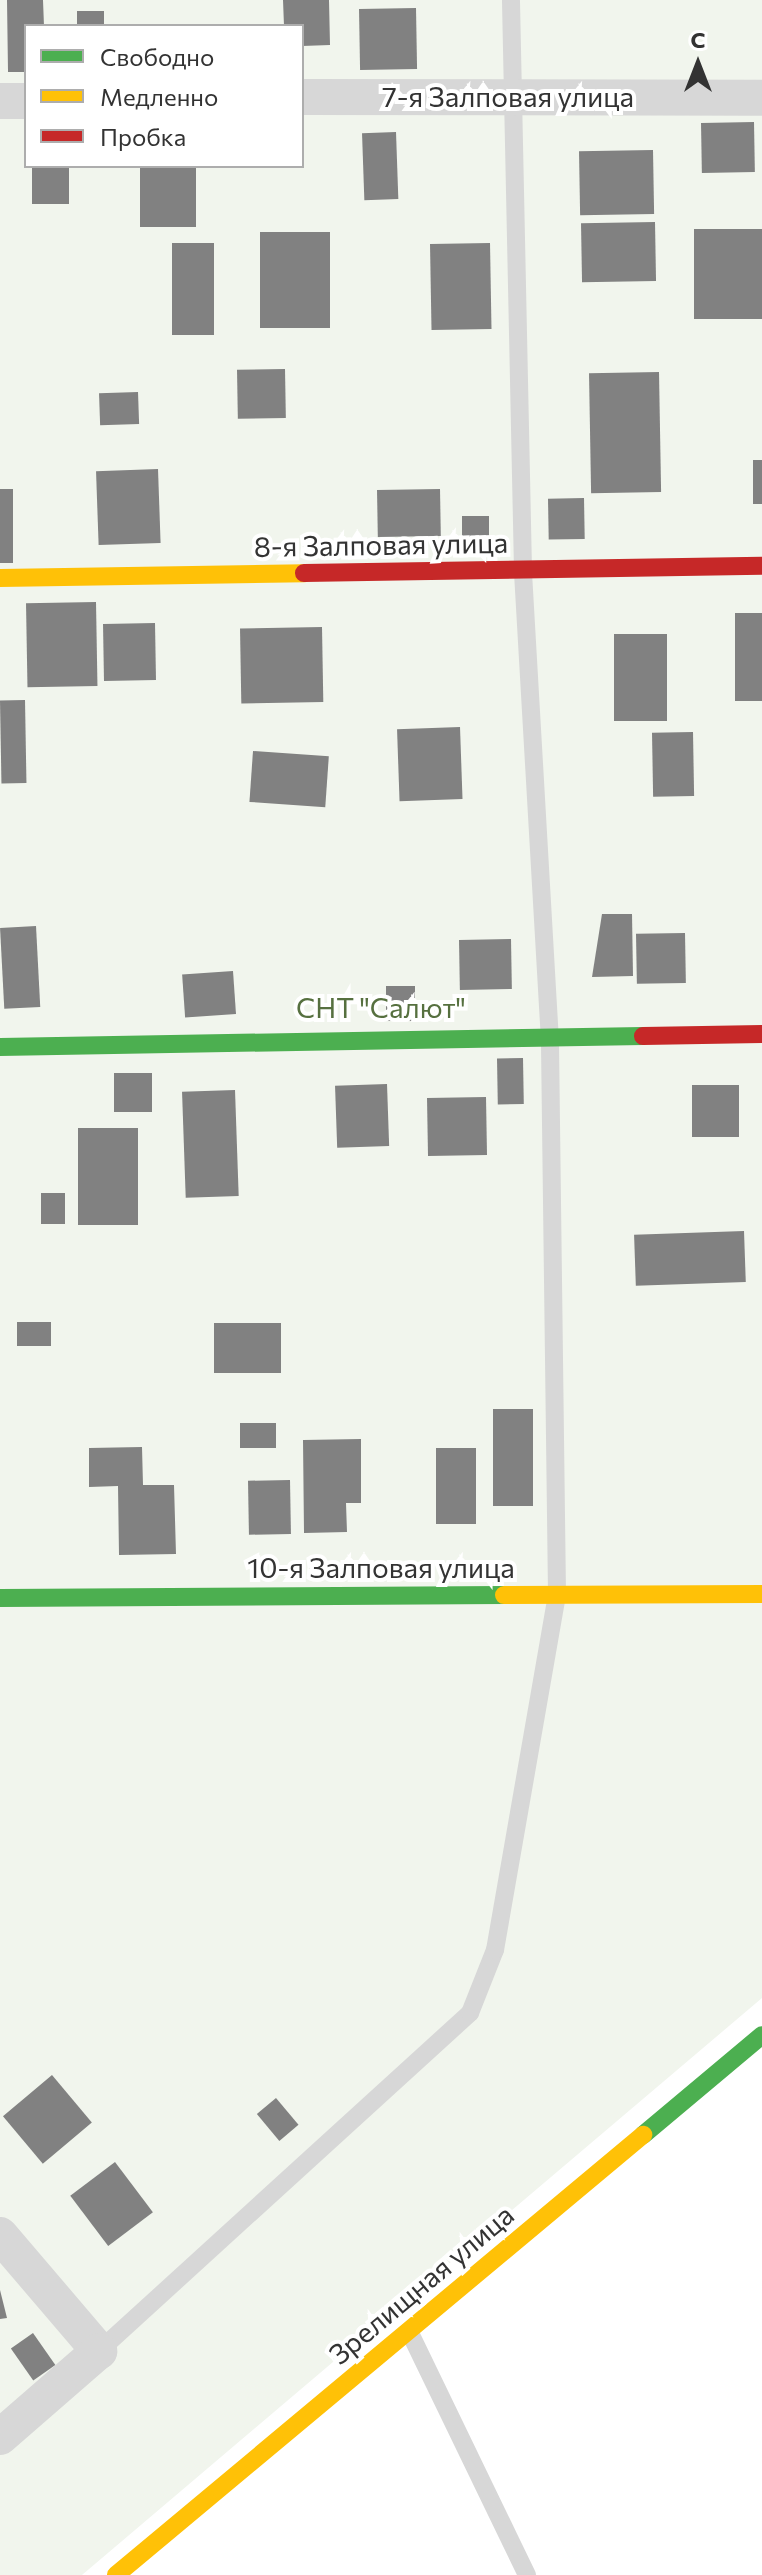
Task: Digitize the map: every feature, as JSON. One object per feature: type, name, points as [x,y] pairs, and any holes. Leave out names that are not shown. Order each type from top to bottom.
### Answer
[{"type":"street","name":"7-я Залповая улица","points":[[304,97],[515,94],[762,98]]},
{"type":"street","points":[[0,101],[24,101]]},
{"type":"street","name":"8-я Залповая улица","points":[[0,578],[762,566]]},
{"type":"street","points":[[0,1047],[550,1041],[762,1034]]},
{"type":"street","name":"10-я Залповая улица","points":[[0,1598],[762,1594]]},
{"type":"street","name":"Зрелищная улица","points":[[116,2575],[762,2035]]},
{"type":"street","points":[[0,2235],[99,2351],[0,2437]]},
{"type":"lane","points":[[99,2351],[470,2013],[495,1950],[557,1594],[550,1041],[523,570],[511,0]]},
{"type":"lane","points":[[409,2331],[527,2575]]},
{"type":"green space","name":"СНТ \"Салют\"","points":[[0,0],[762,0],[762,1998],[82,2575],[0,2575]]},
{"type":"building","points":[[7,0],[43,0],[44,24],[24,24],[24,72],[8,72]]},
{"type":"building","points":[[283,0],[329,0],[330,45],[304,46],[304,24],[284,24]]},
{"type":"building","points":[[416,8],[417,69],[360,70],[359,9]]},
{"type":"building","points":[[77,11],[104,11],[104,24],[77,24]]},
{"type":"building","points":[[754,122],[755,172],[702,173],[701,123]]},
{"type":"building","points":[[396,132],[398,199],[364,200],[362,133]]},
{"type":"building","points":[[653,150],[654,214],[580,215],[579,151]]},
{"type":"building","points":[[32,168],[69,168],[69,204],[32,204]]},
{"type":"building","points":[[140,168],[196,168],[196,227],[140,227]]},
{"type":"building","points":[[655,222],[656,281],[582,282],[581,223]]},
{"type":"building","points":[[694,229],[762,229],[762,319],[694,319]]},
{"type":"building","points":[[260,232],[330,232],[330,328],[260,328]]},
{"type":"building","points":[[172,243],[214,243],[214,335],[172,335]]},
{"type":"building","points":[[490,243],[492,329],[432,330],[430,244]]},
{"type":"building","points":[[285,369],[286,418],[238,419],[237,370]]},
{"type":"building","points":[[659,372],[661,492],[591,493],[589,373]]},
{"type":"building","points":[[138,392],[139,424],[100,425],[99,393]]},
{"type":"building","points":[[753,460],[762,460],[762,504],[753,504]]},
{"type":"building","points":[[158,469],[161,543],[99,545],[96,471]]},
{"type":"building","points":[[0,489],[13,489],[13,563],[0,563]]},
{"type":"building","points":[[440,489],[441,536],[378,537],[377,490]]},
{"type":"building","points":[[584,498],[585,539],[549,540],[548,499]]},
{"type":"building","points":[[462,516],[489,516],[489,551],[462,551]]},
{"type":"building","points":[[96,602],[97,686],[27,687],[26,603]]},
{"type":"building","points":[[735,613],[762,613],[762,701],[735,701]]},
{"type":"building","points":[[155,623],[156,680],[104,681],[103,624]]},
{"type":"building","points":[[322,627],[323,702],[241,703],[240,628]]},
{"type":"building","points":[[614,634],[667,634],[667,721],[614,721]]},
{"type":"building","points":[[0,700],[25,700],[26,783],[1,783]]},
{"type":"building","points":[[460,727],[463,799],[400,801],[397,729]]},
{"type":"building","points":[[693,732],[694,796],[653,797],[652,733]]},
{"type":"building","points":[[253,751],[329,756],[325,807],[249,802]]},
{"type":"building","points":[[602,914],[632,914],[633,976],[592,977]]},
{"type":"building","points":[[36,926],[40,1007],[4,1009],[0,928]]},
{"type":"building","points":[[685,933],[686,983],[637,984],[636,934]]},
{"type":"building","points":[[511,939],[512,989],[460,990],[459,940]]},
{"type":"building","points":[[233,971],[236,1014],[185,1017],[182,975]]},
{"type":"building","points":[[386,986],[415,986],[415,1021],[386,1021]]},
{"type":"building","points":[[497,1058],[523,1058],[524,1104],[498,1104]]},
{"type":"building","points":[[114,1073],[152,1073],[152,1112],[114,1112]]},
{"type":"building","points":[[387,1084],[389,1146],[337,1148],[335,1086]]},
{"type":"building","points":[[692,1085],[739,1085],[739,1137],[692,1137]]},
{"type":"building","points":[[235,1090],[239,1196],[186,1198],[182,1092]]},
{"type":"building","points":[[486,1097],[487,1155],[428,1156],[427,1098]]},
{"type":"building","points":[[78,1128],[138,1128],[138,1225],[78,1225]]},
{"type":"building","points":[[41,1193],[65,1193],[65,1224],[41,1224]]},
{"type":"building","points":[[744,1231],[746,1282],[636,1286],[634,1235]]},
{"type":"building","points":[[17,1322],[51,1322],[51,1346],[17,1346]]},
{"type":"building","points":[[214,1323],[281,1323],[281,1373],[214,1373]]},
{"type":"building","points":[[493,1409],[533,1409],[533,1506],[493,1506]]},
{"type":"building","points":[[240,1423],[276,1423],[276,1448],[240,1448]]},
{"type":"building","points":[[361,1439],[361,1503],[346,1503],[347,1532],[304,1533],[303,1440]]},
{"type":"building","points":[[142,1447],[143,1485],[174,1485],[176,1554],[119,1555],[118,1486],[89,1487],[89,1448]]},
{"type":"building","points":[[436,1448],[476,1448],[476,1524],[436,1524]]},
{"type":"building","points":[[290,1480],[291,1534],[249,1535],[248,1481]]},
{"type":"building","points":[[52,2075],[92,2122],[43,2164],[3,2116]]},
{"type":"building","points":[[276,2098],[298,2125],[279,2141],[257,2114]]},
{"type":"building","points":[[115,2162],[153,2212],[108,2246],[70,2196]]},
{"type":"building","points":[[0,2290],[7,2318],[0,2319]]},
{"type":"building","points":[[33,2333],[55,2365],[33,2380],[11,2348]]},
{"type":"traffic: fast","points":[[0,1047],[643,1036]]},
{"type":"traffic: fast","points":[[0,1598],[504,1595]]},
{"type":"traffic: fast","points":[[643,2135],[762,2035]]},
{"type":"traffic: slow","points":[[0,578],[304,573]]},
{"type":"traffic: slow","points":[[504,1595],[762,1594]]},
{"type":"traffic: slow","points":[[116,2575],[643,2135]]},
{"type":"traffic: jam","points":[[304,573],[762,566]]},
{"type":"traffic: jam","points":[[643,1036],[762,1034]]}]
